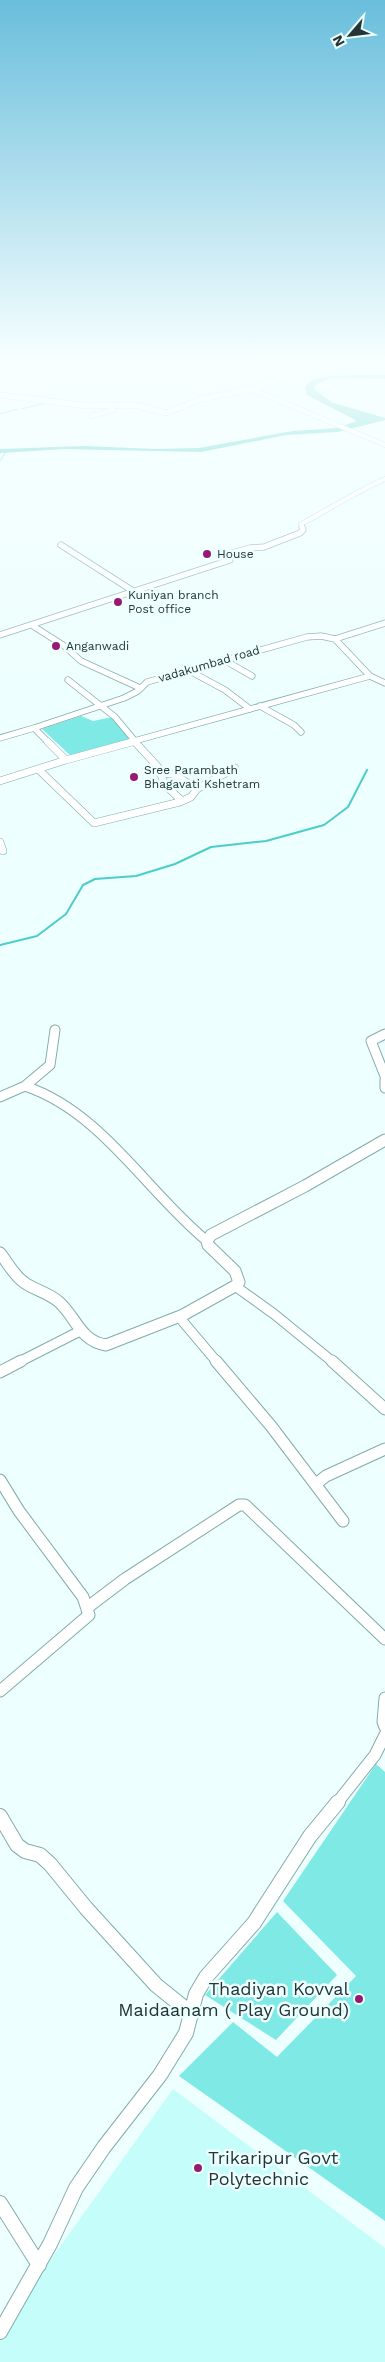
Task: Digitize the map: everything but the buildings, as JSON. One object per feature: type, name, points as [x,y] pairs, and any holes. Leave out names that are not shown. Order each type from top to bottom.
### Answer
[{"type":"main road","points":[[0,1253],[23,1281],[46,1292],[61,1303],[80,1331],[96,1345],[106,1345],[179,1317],[235,1286],[239,1282],[235,1271],[209,1248],[207,1240],[211,1235],[305,1186],[385,1140]]},
{"type":"street","points":[[2,631],[33,626],[230,560],[229,554],[250,548],[264,547],[300,533],[303,530],[300,524],[345,501],[351,494],[385,479]]},
{"type":"street","points":[[61,545],[133,591]]},
{"type":"street","name":"vadakumbad road","points":[[0,738],[134,694],[147,682],[307,637],[321,636],[335,639],[385,623]]},
{"type":"street","points":[[33,626],[63,645],[88,665],[96,666],[140,688]]},
{"type":"street","points":[[335,639],[370,676],[384,682]]},
{"type":"street","points":[[224,660],[252,676]]},
{"type":"street","points":[[188,670],[225,690],[250,709]]},
{"type":"street","points":[[0,782],[66,760],[370,676]]},
{"type":"street","points":[[68,680],[115,716],[162,773],[165,785],[181,800],[180,802]]},
{"type":"street","points":[[260,706],[294,725],[301,732]]},
{"type":"street","points":[[34,728],[66,760]]},
{"type":"street","points":[[38,769],[63,791],[94,823],[180,802],[191,797],[197,789],[235,768]]},
{"type":"street","points":[[162,773],[173,774],[197,789]]},
{"type":"street","points":[[0,842],[3,852]]},
{"type":"street","points":[[0,1097],[25,1086],[50,1065],[49,1055],[54,1046],[55,1030]]},
{"type":"street","points":[[385,1034],[371,1041],[385,1078],[385,1088]]},
{"type":"street","points":[[25,1086],[55,1097],[83,1117],[171,1210],[207,1240]]},
{"type":"street","points":[[235,1286],[262,1303],[297,1331],[385,1409]]},
{"type":"street","points":[[179,1317],[272,1426],[343,1521]]},
{"type":"street","points":[[0,1372],[80,1331]]},
{"type":"street","points":[[316,1484],[326,1476],[385,1449]]},
{"type":"street","points":[[0,1480],[19,1511],[83,1596],[89,1615],[0,1691]]},
{"type":"street","points":[[88,1607],[125,1579],[239,1505],[245,1505],[385,1639]]},
{"type":"street","points":[[385,1698],[383,1722],[385,1727]]},
{"type":"street","points":[[0,2332],[39,2265],[76,2188],[104,2147],[160,2075],[186,2033],[196,1994],[206,1976],[254,1923],[310,1836],[375,1755],[385,1735]]},
{"type":"street","points":[[0,1816],[17,1845],[25,1851],[40,1855],[50,1864],[86,1908],[156,1985],[192,2014]]},
{"type":"street","points":[[0,2203],[39,2265]]},
{"type":"shaded area","points":[[81,716],[93,721],[113,717],[132,740],[72,757],[42,729]]},
{"type":"shaded area","name":"Thadiyan Kovval Maidaanam ( Play Ground)","points":[[376,1764],[385,1772],[385,2221],[179,2076],[233,2022],[277,2057],[356,1976],[283,1901]]},
{"type":"shaded area","points":[[277,1912],[337,1975],[276,2040],[205,1995]]},
{"type":"shaded area","name":"Trikaripur Govt Polytechnic","points":[[173,2089],[385,2248],[385,2362],[0,2362],[0,2339],[31,2287]]},
{"type":"waterway","points":[[0,945],[37,936],[66,914],[83,885],[95,879],[136,876],[175,864],[211,847],[266,841],[324,825],[348,807],[367,770]]},
{"type":"place","name":"House","points":[[207,554]]},
{"type":"place","name":"Kuniyan branch Post office","points":[[118,602]]},
{"type":"place","name":"Anganwadi","points":[[56,646]]},
{"type":"place","name":"Sree Parambath Bhagavati Kshetram","points":[[134,777]]},
{"type":"place","name":"Thadiyan Kovval Maidaanam ( Play Ground)","points":[[359,1999]]},
{"type":"place","name":"Trikaripur Govt Polytechnic","points":[[198,2168]]}]
